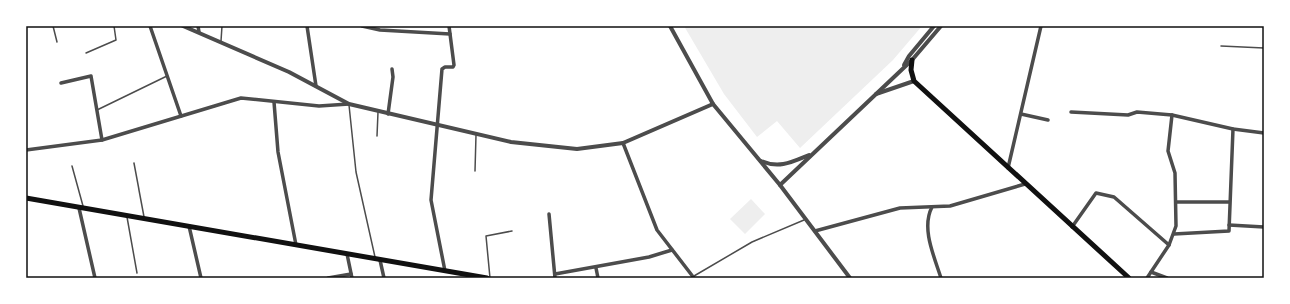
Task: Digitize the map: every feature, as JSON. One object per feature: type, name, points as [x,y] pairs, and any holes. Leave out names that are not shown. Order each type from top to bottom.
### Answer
[{"type":"main road","points":[[912,60],[911,70],[914,81],[1129,278]]},
{"type":"main road","points":[[26,198],[488,278]]},
{"type":"street","points":[[150,26],[182,116]]},
{"type":"street","points":[[183,26],[221,41],[316,86],[349,104],[511,142],[577,149],[623,143],[713,104]]},
{"type":"street","points":[[198,26],[199,32]]},
{"type":"street","points":[[307,26],[316,86]]},
{"type":"street","points":[[362,26],[450,34]]},
{"type":"street","points":[[445,271],[432,200],[442,69],[445,67],[454,66],[449,26]]},
{"type":"street","points":[[670,26],[713,104],[780,185],[850,278]]},
{"type":"street","points":[[903,67],[909,56],[934,26]]},
{"type":"street","points":[[780,185],[912,60],[941,26]]},
{"type":"street","points":[[1008,168],[1041,26]]},
{"type":"street","points":[[388,114],[393,77],[392,69]]},
{"type":"street","points":[[61,83],[91,76],[102,140]]},
{"type":"street","points":[[875,94],[914,81]]},
{"type":"street","points":[[26,150],[102,140],[241,98],[318,106],[349,104]]},
{"type":"street","points":[[274,102],[278,152],[296,245]]},
{"type":"street","points":[[1071,112],[1128,115],[1137,112],[1172,115],[1233,129],[1264,133]]},
{"type":"street","points":[[1021,114],[1048,120]]},
{"type":"street","points":[[1147,278],[1169,245],[1176,226],[1174,173],[1168,151],[1172,115]]},
{"type":"street","points":[[1174,234],[1220,233],[1229,231],[1233,129]]},
{"type":"street","points":[[623,143],[658,230],[694,277]]},
{"type":"street","points":[[760,161],[771,165],[782,165],[812,154]]},
{"type":"street","points":[[815,231],[900,208],[950,206],[1025,184]]},
{"type":"street","points":[[1072,227],[1096,193],[1114,197],[1169,245]]},
{"type":"street","points":[[1176,202],[1229,202]]},
{"type":"street","points":[[932,207],[928,214],[927,224],[940,278]]},
{"type":"street","points":[[81,208],[94,278]]},
{"type":"street","points":[[549,214],[555,276],[649,257],[672,250]]},
{"type":"street","points":[[1229,225],[1264,227]]},
{"type":"street","points":[[189,226],[201,278]]},
{"type":"street","points":[[328,278],[352,276],[347,254]]},
{"type":"street","points":[[378,259],[384,278]]},
{"type":"street","points":[[596,268],[598,278]]},
{"type":"street","points":[[1151,272],[1167,278]]},
{"type":"lane","points":[[53,26],[57,42]]},
{"type":"lane","points":[[86,53],[116,40],[114,26]]},
{"type":"lane","points":[[221,41],[222,26]]},
{"type":"lane","points":[[1221,46],[1264,48]]},
{"type":"lane","points":[[97,110],[167,76]]},
{"type":"lane","points":[[349,104],[356,172],[378,259]]},
{"type":"lane","points":[[377,136],[378,112]]},
{"type":"lane","points":[[475,171],[476,134]]},
{"type":"lane","points":[[134,163],[144,219]]},
{"type":"lane","points":[[72,166],[81,208]]},
{"type":"lane","points":[[126,216],[137,273]]},
{"type":"lane","points":[[694,277],[752,242],[806,220]]},
{"type":"lane","points":[[488,278],[486,236],[512,231]]},
{"type":"shaded area","points":[[684,26],[922,26],[893,60],[800,148],[777,121],[757,137],[724,94]]},
{"type":"shaded area","points":[[751,199],[765,214],[745,234],[730,219]]}]
